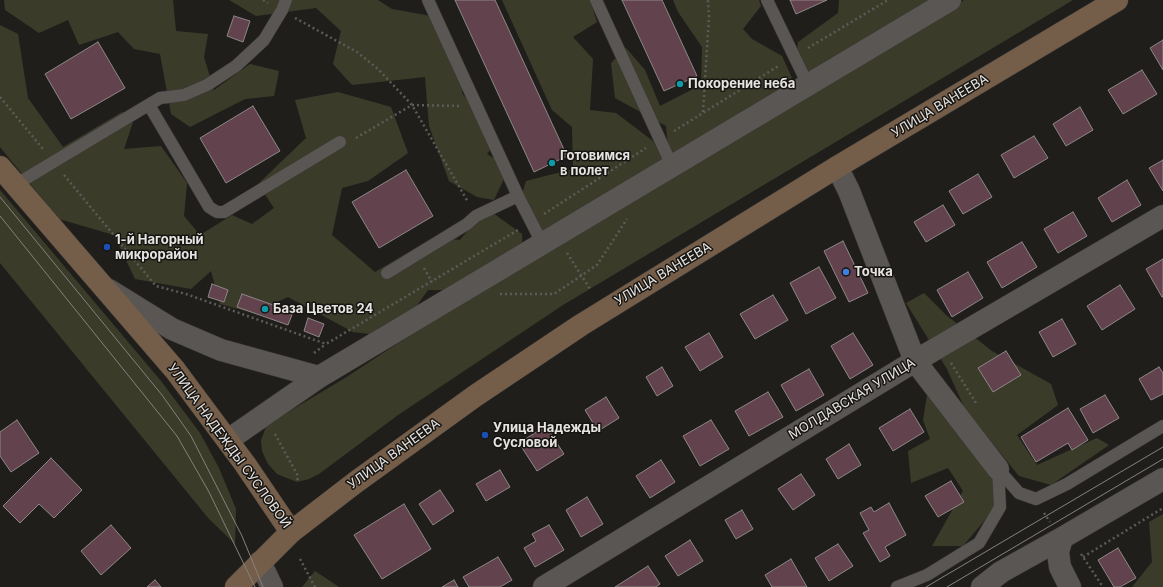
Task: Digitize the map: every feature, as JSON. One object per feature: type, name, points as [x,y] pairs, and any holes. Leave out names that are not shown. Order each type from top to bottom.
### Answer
[{"type":"main road","name":"УЛИЦА ВАНЕЕВА","points":[[236,587],[291,532],[389,457],[475,396],[587,321],[837,167],[1117,0]]},
{"type":"main road","name":"УЛИЦА НАДЕЖДЫ СУСЛОВОЙ","points":[[0,167],[175,370],[228,440],[291,532]]},
{"type":"street","points":[[228,440],[319,377],[808,86],[939,3]]},
{"type":"street","points":[[837,167],[849,191],[915,362],[998,469]]},
{"type":"street","name":"МОЛДАВСКАЯ УЛИЦА","points":[[544,587],[915,362],[1163,216]]},
{"type":"street","name":"УЛИЦА НАДЕЖДЫ СУСЛОВОЙ","points":[[103,287],[172,329],[221,350],[319,377]]},
{"type":"street","points":[[982,587],[1001,572],[1163,479]]},
{"type":"street","points":[[1062,538],[1058,552],[1060,567],[1070,587]]},
{"type":"street","points":[[260,562],[272,587]]},
{"type":"lane","points":[[428,0],[531,222],[549,239]]},
{"type":"lane","points":[[596,0],[672,166]]},
{"type":"lane","points":[[767,0],[808,86]]},
{"type":"lane","points":[[15,185],[160,98],[184,95],[207,84],[236,66],[264,40],[284,5]]},
{"type":"lane","points":[[149,105],[209,207],[217,212],[224,212],[340,142]]},
{"type":"lane","points":[[387,273],[467,224],[476,216],[518,196]]},
{"type":"lane","points":[[998,469],[1020,493],[1036,499],[1067,484],[1163,426]]},
{"type":"lane","points":[[897,587],[927,575],[979,543],[1000,507],[998,469]]},
{"type":"path","points":[[263,0],[284,5],[357,52],[378,69],[412,105],[476,216]]},
{"type":"path","points":[[703,112],[709,18],[708,0]]},
{"type":"path","points":[[0,98],[156,286],[186,294],[326,344],[531,222],[659,139],[888,0]]},
{"type":"path","points":[[340,142],[350,142],[412,105],[477,106]]},
{"type":"path","points":[[582,276],[597,265],[631,212]]},
{"type":"path","points":[[549,239],[582,276],[590,289]]},
{"type":"path","points":[[274,433],[298,476],[297,482]]},
{"type":"path","points":[[1083,556],[1163,508]]},
{"type":"path","points":[[300,559],[315,587]]},
{"type":"green space","points":[[4,0],[173,0],[176,31],[208,34],[204,57],[214,90],[250,64],[279,71],[274,96],[245,99],[190,127],[171,114],[160,54],[134,49],[118,32],[79,45],[68,20],[39,33],[5,10]]},
{"type":"green space","points":[[229,0],[378,0],[392,9],[442,18],[468,74],[462,93],[497,140],[487,154],[509,168],[494,200],[477,197],[449,181],[429,126],[425,77],[352,85],[333,64],[341,31],[316,8],[256,16]]},
{"type":"green space","points":[[502,0],[590,0],[597,22],[573,37],[593,59],[590,110],[616,113],[653,141],[664,163],[548,238],[518,208],[526,181],[573,169],[572,127],[552,110]]},
{"type":"green space","points":[[673,0],[759,0],[761,6],[743,29],[752,39],[782,56],[796,87],[937,16],[964,0],[1073,0],[563,305],[398,415],[319,474],[309,479],[297,482],[277,474],[268,464],[262,451],[261,440],[266,427],[275,420],[345,378],[464,300],[685,166],[668,148],[666,126],[615,98],[611,63],[626,48],[645,70],[660,106],[701,85],[702,47],[678,12]]},
{"type":"green space","points":[[839,0],[945,0],[818,75],[795,69],[798,42],[838,13]]},
{"type":"green space","points":[[0,25],[18,34],[28,98],[63,147],[122,112],[134,119],[124,149],[161,146],[187,183],[184,216],[200,235],[232,215],[252,224],[274,208],[258,184],[306,138],[295,100],[338,92],[391,107],[408,153],[368,181],[342,188],[332,235],[375,272],[434,237],[460,240],[486,208],[522,234],[523,260],[472,290],[428,290],[413,311],[378,335],[353,332],[288,297],[253,313],[220,304],[211,271],[191,289],[135,279],[114,235],[59,219],[0,147]]},
{"type":"green space","points":[[0,190],[161,381],[200,433],[219,468],[236,509],[235,544],[209,519],[0,263]]},
{"type":"green space","points":[[924,293],[946,315],[992,351],[1051,384],[1058,405],[1017,435],[1037,465],[1097,438],[1109,445],[1051,485],[1019,476],[965,409],[947,369],[906,303]]},
{"type":"green space","points":[[928,389],[992,473],[995,508],[963,546],[932,546],[963,491],[948,468],[911,483],[908,451],[930,439],[923,420]]},
{"type":"green space","points":[[1163,514],[1163,587],[1132,587],[1152,562],[1149,522]]},
{"type":"green space","points":[[315,571],[339,587],[302,587]]},
{"type":"building","points":[[455,0],[495,0],[567,156],[534,172]]},
{"type":"building","points":[[622,0],[662,0],[697,76],[664,91]]},
{"type":"building","points":[[790,0],[827,0],[796,14]]},
{"type":"building","points":[[234,16],[250,21],[243,42],[227,36]]},
{"type":"building","points":[[1163,40],[1163,70],[1150,48]]},
{"type":"building","points":[[98,42],[125,88],[71,119],[45,74]]},
{"type":"building","points":[[1142,70],[1157,94],[1123,114],[1108,90]]},
{"type":"building","points":[[253,106],[280,151],[226,183],[200,138]]},
{"type":"building","points":[[1080,107],[1093,130],[1066,146],[1053,124]]},
{"type":"building","points":[[1034,136],[1048,158],[1014,178],[1001,155]]},
{"type":"building","points":[[1163,160],[1163,191],[1149,168]]},
{"type":"building","points":[[406,170],[433,216],[379,248],[352,202]]},
{"type":"building","points":[[978,174],[992,197],[963,214],[949,191]]},
{"type":"building","points":[[1127,180],[1141,205],[1112,222],[1098,198]]},
{"type":"building","points":[[943,205],[955,225],[926,242],[914,222]]},
{"type":"building","points":[[1073,212],[1087,236],[1058,253],[1044,229]]},
{"type":"building","name":"Точка","points":[[843,241],[868,293],[849,302],[824,251]]},
{"type":"building","points":[[1022,242],[1037,267],[1002,288],[987,262]]},
{"type":"building","points":[[1163,259],[1163,297],[1162,297],[1146,269]]},
{"type":"building","points":[[819,267],[836,298],[806,314],[790,283]]},
{"type":"building","points":[[968,272],[983,298],[952,317],[937,290]]},
{"type":"building","points":[[212,284],[228,290],[224,302],[208,297]]},
{"type":"building","points":[[1120,285],[1135,309],[1102,330],[1087,306]]},
{"type":"building","name":"База Цветов 24","points":[[242,294],[293,312],[288,325],[237,307]]},
{"type":"building","points":[[773,295],[788,320],[755,339],[740,314]]},
{"type":"building","points":[[308,318],[324,324],[319,337],[304,331]]},
{"type":"building","points":[[1062,319],[1076,344],[1053,357],[1039,332]]},
{"type":"building","points":[[709,333],[723,357],[700,371],[685,347]]},
{"type":"building","points":[[853,333],[873,365],[850,379],[831,346]]},
{"type":"building","points":[[1006,351],[1021,375],[993,392],[978,368]]},
{"type":"building","points":[[662,367],[673,386],[657,396],[646,377]]},
{"type":"building","points":[[1159,367],[1163,373],[1163,394],[1151,400],[1139,379]]},
{"type":"building","points":[[809,369],[824,395],[796,411],[781,385]]},
{"type":"building","points":[[768,392],[783,417],[749,436],[735,411]]},
{"type":"building","points":[[1105,395],[1119,418],[1093,433],[1080,409]]},
{"type":"building","points":[[606,397],[619,418],[598,431],[585,410]]},
{"type":"building","points":[[1068,408],[1088,440],[1072,450],[1068,443],[1036,462],[1021,437]]},
{"type":"building","points":[[910,409],[924,432],[893,451],[879,428]]},
{"type":"building","points":[[17,420],[39,453],[11,472],[0,456],[0,432]]},
{"type":"building","points":[[711,420],[729,449],[700,466],[683,436]]},
{"type":"building","points":[[546,426],[564,454],[537,471],[519,443]]},
{"type":"building","points":[[849,444],[861,465],[838,479],[826,459]]},
{"type":"building","points":[[51,458],[82,490],[54,518],[39,504],[20,523],[3,506]]},
{"type":"building","points":[[661,460],[675,482],[650,498],[636,476]]},
{"type":"building","points":[[500,470],[510,487],[486,501],[476,484]]},
{"type":"building","points":[[801,474],[815,495],[793,510],[778,489]]},
{"type":"building","points":[[951,481],[964,502],[938,517],[925,496]]},
{"type":"building","points":[[440,490],[454,511],[433,525],[419,504]]},
{"type":"building","points":[[587,497],[603,524],[581,537],[566,510]]},
{"type":"building","points":[[889,503],[906,535],[885,547],[890,556],[880,562],[863,533],[869,530],[860,513],[871,507],[874,512]]},
{"type":"building","points":[[404,504],[431,549],[382,579],[354,535]]},
{"type":"building","points":[[742,510],[753,529],[736,539],[725,520]]},
{"type":"building","points":[[111,525],[131,548],[101,575],[81,551]]},
{"type":"building","points":[[549,525],[564,550],[535,567],[524,548],[536,541],[532,534]]},
{"type":"building","points":[[690,540],[703,561],[678,576],[665,556]]},
{"type":"building","points":[[838,544],[853,566],[829,581],[815,558]]},
{"type":"building","points":[[1118,548],[1136,578],[1120,587],[1114,587],[1098,560]]},
{"type":"building","points":[[498,557],[512,580],[500,587],[469,587],[463,577]]},
{"type":"building","points":[[791,559],[807,587],[772,587],[765,575]]},
{"type":"building","points":[[648,566],[660,584],[656,587],[615,587]]},
{"type":"building","points":[[155,580],[161,587],[147,587]]},
{"type":"building","points":[[454,580],[458,587],[442,587]]},
{"type":"tram line","points":[[0,197],[162,395],[191,436],[242,536],[263,587]]},
{"type":"tram line","points":[[0,216],[177,436],[209,492],[255,587]]},
{"type":"tram line","points":[[926,587],[1163,447]]},
{"type":"tram line","points":[[947,587],[1163,459]]},
{"type":"place","name":"Покорение неба","points":[[680,84]]},
{"type":"place","name":"Готовимся в полет","points":[[552,163]]},
{"type":"place","name":"1-й Нагорный микрорайон","points":[[107,247]]},
{"type":"place","name":"Точка","points":[[846,272]]},
{"type":"place","name":"База Цветов 24","points":[[265,309]]},
{"type":"place","name":"Улица Надежды Сусловой","points":[[485,435]]}]
